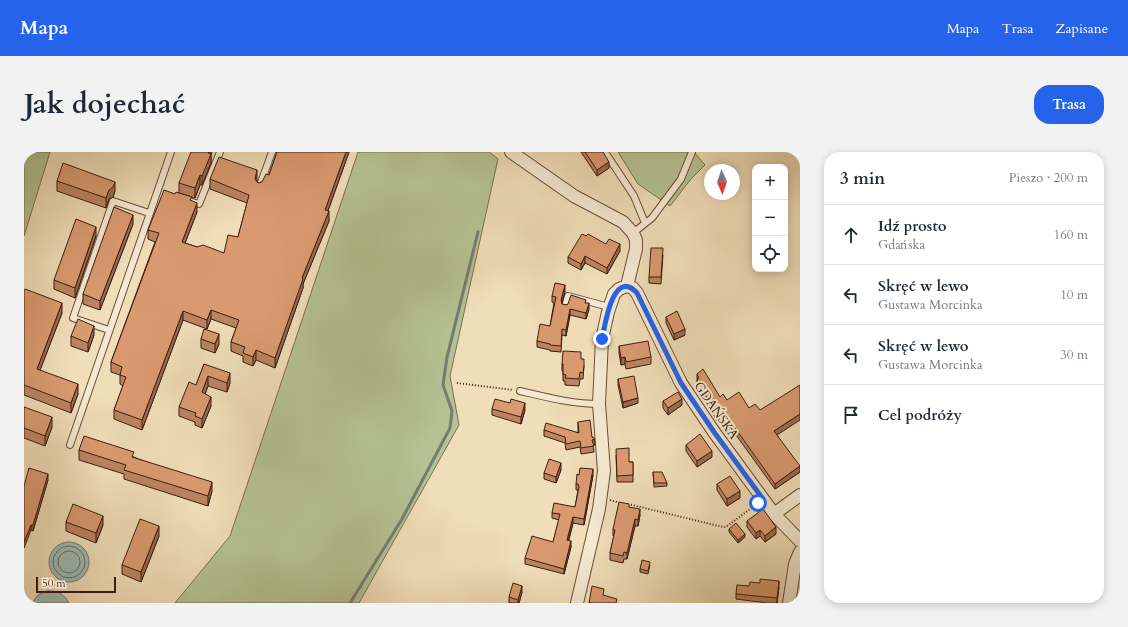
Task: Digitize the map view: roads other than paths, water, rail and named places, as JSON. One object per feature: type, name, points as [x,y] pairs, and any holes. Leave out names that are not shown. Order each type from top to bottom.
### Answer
[{"type":"street","points":[[510,152],[574,196],[624,222],[633,233],[636,240],[636,249],[627,286],[619,289],[614,294],[609,307],[602,339],[599,404],[604,471],[600,499],[577,603]]},
{"type":"street","name":"GDAŃSKA","points":[[627,286],[633,288],[637,293],[681,383],[714,432],[774,514],[800,541]]},
{"type":"street","points":[[774,514],[800,495]]},
{"type":"street","points":[[789,603],[795,564],[800,552]]},
{"type":"lane","points":[[70,445],[170,152]]},
{"type":"lane","points":[[185,200],[199,204],[220,152]]},
{"type":"lane","points":[[259,188],[272,152]]},
{"type":"lane","points":[[605,152],[634,196],[644,223]]},
{"type":"lane","points":[[633,233],[652,218],[681,179],[692,152]]},
{"type":"lane","points":[[157,190],[164,192]]},
{"type":"lane","points":[[109,330],[73,318],[113,201],[150,213]]},
{"type":"lane","points":[[565,307],[568,296],[609,307]]},
{"type":"lane","points":[[520,391],[563,401],[582,404],[599,404]]},
{"type":"water","points":[[69,542],[77,544],[83,548],[87,554],[89,562],[87,570],[83,576],[77,580],[69,582],[61,580],[55,576],[51,570],[49,562],[51,554],[55,548],[61,544]]},
{"type":"water","points":[[47,591],[60,593],[69,603],[32,603],[38,595]]},
{"type":"waterway","points":[[350,603],[402,519],[450,428],[452,411],[443,385],[447,357],[478,232]]}]
